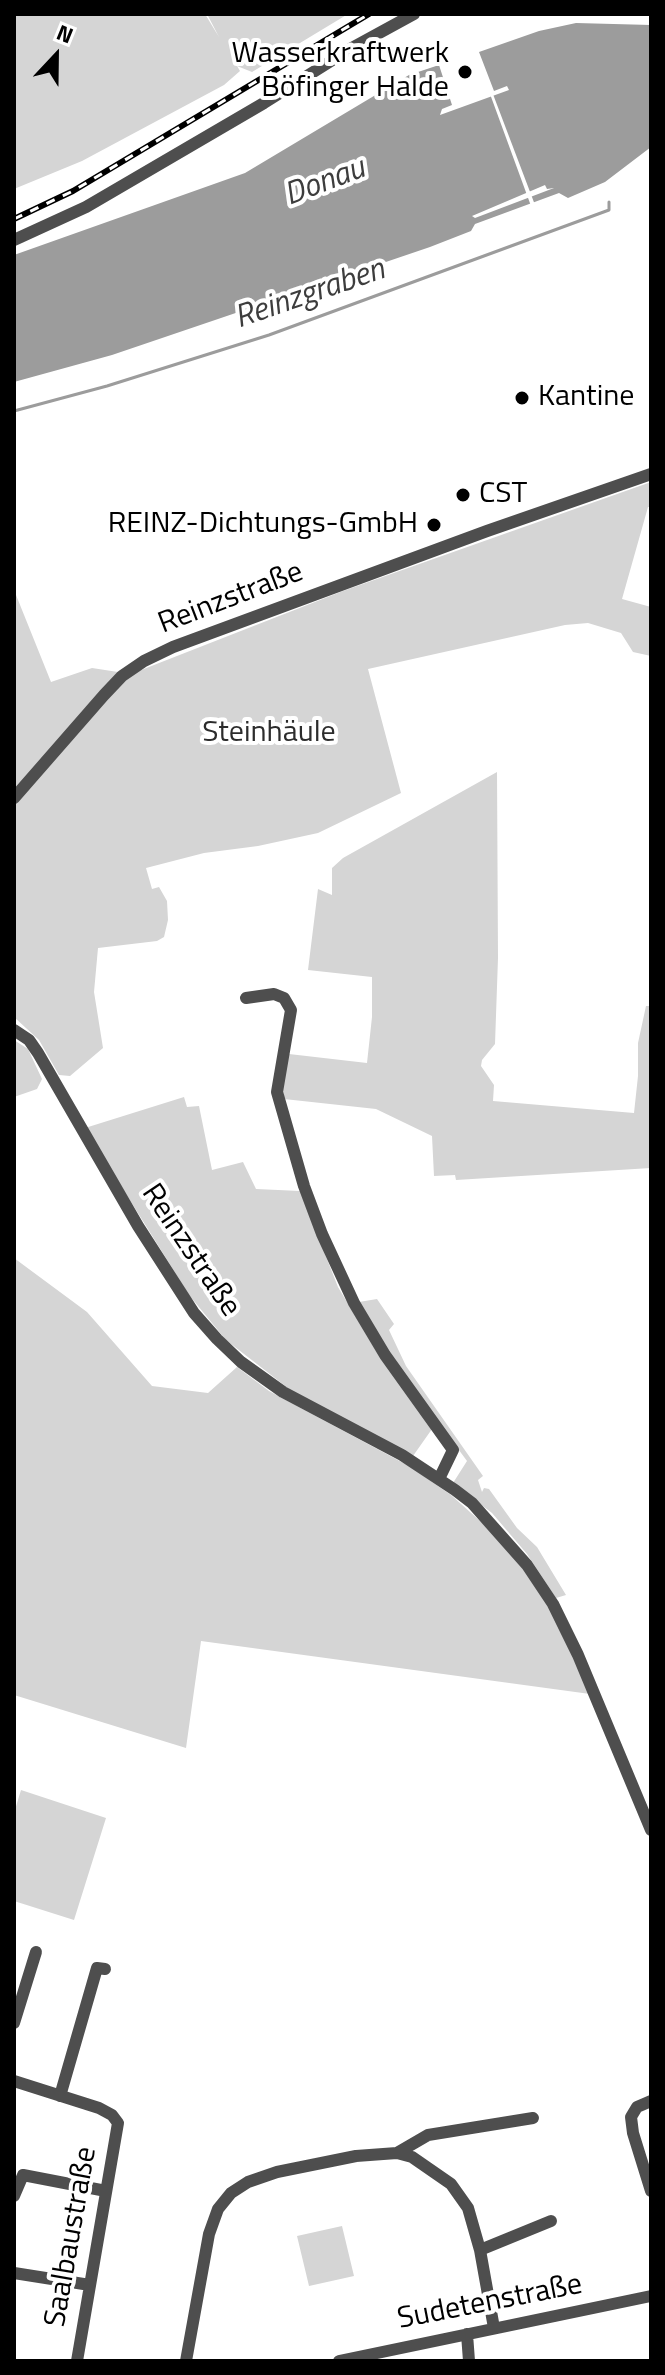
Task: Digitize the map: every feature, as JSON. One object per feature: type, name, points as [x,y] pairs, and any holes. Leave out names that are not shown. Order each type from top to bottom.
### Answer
[{"type":"street","points":[[14,240],[86,207],[414,14]]},
{"type":"street","name":"Reinzstraße","points":[[14,798],[122,676],[144,661],[173,647],[487,531],[651,474]]},
{"type":"street","points":[[246,998],[274,994],[284,998],[291,1010],[277,1092],[304,1186],[354,1303],[385,1355],[453,1450],[439,1479]]},
{"type":"street","name":"Reinzstraße","points":[[14,1030],[29,1040],[174,1284],[217,1339],[241,1362],[283,1392],[402,1455],[472,1503],[527,1565],[553,1604],[578,1655],[651,1830]]},
{"type":"street","points":[[14,2023],[36,1952]]},
{"type":"street","points":[[14,2081],[60,2096],[97,1968],[105,1969]]},
{"type":"street","name":"Saalbaustraße","points":[[60,2096],[99,2108],[112,2115],[118,2123],[77,2361]]},
{"type":"street","points":[[651,2101],[637,2107],[631,2117],[651,2191]]},
{"type":"street","points":[[186,2361],[211,2227],[218,2209],[231,2193],[248,2182],[277,2172],[356,2156],[397,2153],[428,2135],[533,2118]]},
{"type":"street","points":[[418,2143],[418,2153],[423,2163]]},
{"type":"street","points":[[397,2153],[423,2163],[451,2184],[468,2208],[480,2250],[494,2328]]},
{"type":"street","points":[[14,2196],[26,2169],[106,2191]]},
{"type":"street","points":[[480,2250],[551,2221]]},
{"type":"street","points":[[14,2273],[90,2285]]},
{"type":"street","name":"Sudetenstraße","points":[[339,2361],[651,2296]]},
{"type":"street","points":[[467,2334],[469,2361]]},
{"type":"green space","points":[[14,14],[205,14],[219,37],[207,14],[348,14],[252,72],[237,66],[240,71],[224,85],[82,161],[14,189]]},
{"type":"green space","name":"Steinhäule","points":[[651,482],[651,507],[648,507],[622,599],[651,607],[651,656],[633,652],[621,633],[588,623],[565,625],[368,669],[401,793],[318,833],[258,846],[204,853],[146,868],[152,889],[159,887],[167,901],[168,920],[164,937],[157,941],[98,948],[94,992],[103,1048],[70,1076],[59,1075],[39,1040],[14,1017],[14,590],[51,682],[92,668],[131,674],[343,591]]},
{"type":"green space","points":[[497,772],[495,1044],[481,1066],[494,1085],[493,1101],[634,1113],[638,1043],[646,1006],[651,1006],[651,1168],[456,1180],[455,1175],[434,1176],[432,1136],[376,1109],[284,1099],[281,1074],[289,1054],[367,1063],[372,977],[308,970],[318,889],[332,895],[332,868],[343,858]]},
{"type":"green space","points":[[14,1040],[28,1049],[42,1079],[37,1089],[14,1097]]},
{"type":"green space","points":[[184,1097],[187,1107],[199,1106],[212,1170],[243,1162],[256,1189],[300,1191],[338,1287],[376,1351],[432,1429],[413,1456],[293,1392],[226,1340],[189,1295],[85,1128]]},
{"type":"green space","points":[[14,1258],[87,1312],[152,1386],[208,1393],[237,1367],[269,1391],[409,1466],[451,1495],[489,1529],[524,1569],[549,1607],[590,1694],[201,1641],[186,1748],[14,1695]]},
{"type":"green space","points":[[377,1299],[394,1324],[389,1330],[406,1366],[483,1476],[478,1480],[482,1492],[484,1488],[489,1489],[517,1528],[537,1547],[566,1595],[556,1598],[527,1554],[492,1513],[453,1483],[467,1461],[388,1354],[359,1302]]},
{"type":"green space","points":[[21,1790],[106,1818],[74,1920],[14,1901],[14,1813]]},
{"type":"green space","points":[[342,2226],[354,2276],[309,2286],[297,2236]]},
{"type":"water","name":"Donau","points":[[576,23],[651,25],[651,147],[605,182],[568,198],[559,193],[475,224],[471,231],[430,247],[112,355],[14,382],[14,255],[245,173],[409,75],[439,65],[452,105],[442,109],[440,115],[509,90],[507,86],[494,91],[479,52],[539,31]],"holes":[[[545,185],[547,189],[554,188],[475,218],[472,216]]]},
{"type":"pier","points":[[480,47],[477,52],[535,205],[531,206],[475,53]]},
{"type":"waterway","name":"Reinzgraben","points":[[14,411],[107,386],[269,335],[609,210],[609,202]]},
{"type":"railway","points":[[14,219],[73,191],[369,14]]},
{"type":"place","name":"Wasserkraftwerk Böfinger Halde","points":[[465,72]]},
{"type":"place","name":"Kantine","points":[[522,398]]},
{"type":"place","name":"CST","points":[[463,495]]},
{"type":"place","name":"REINZ-Dichtungs-GmbH","points":[[434,525]]}]
